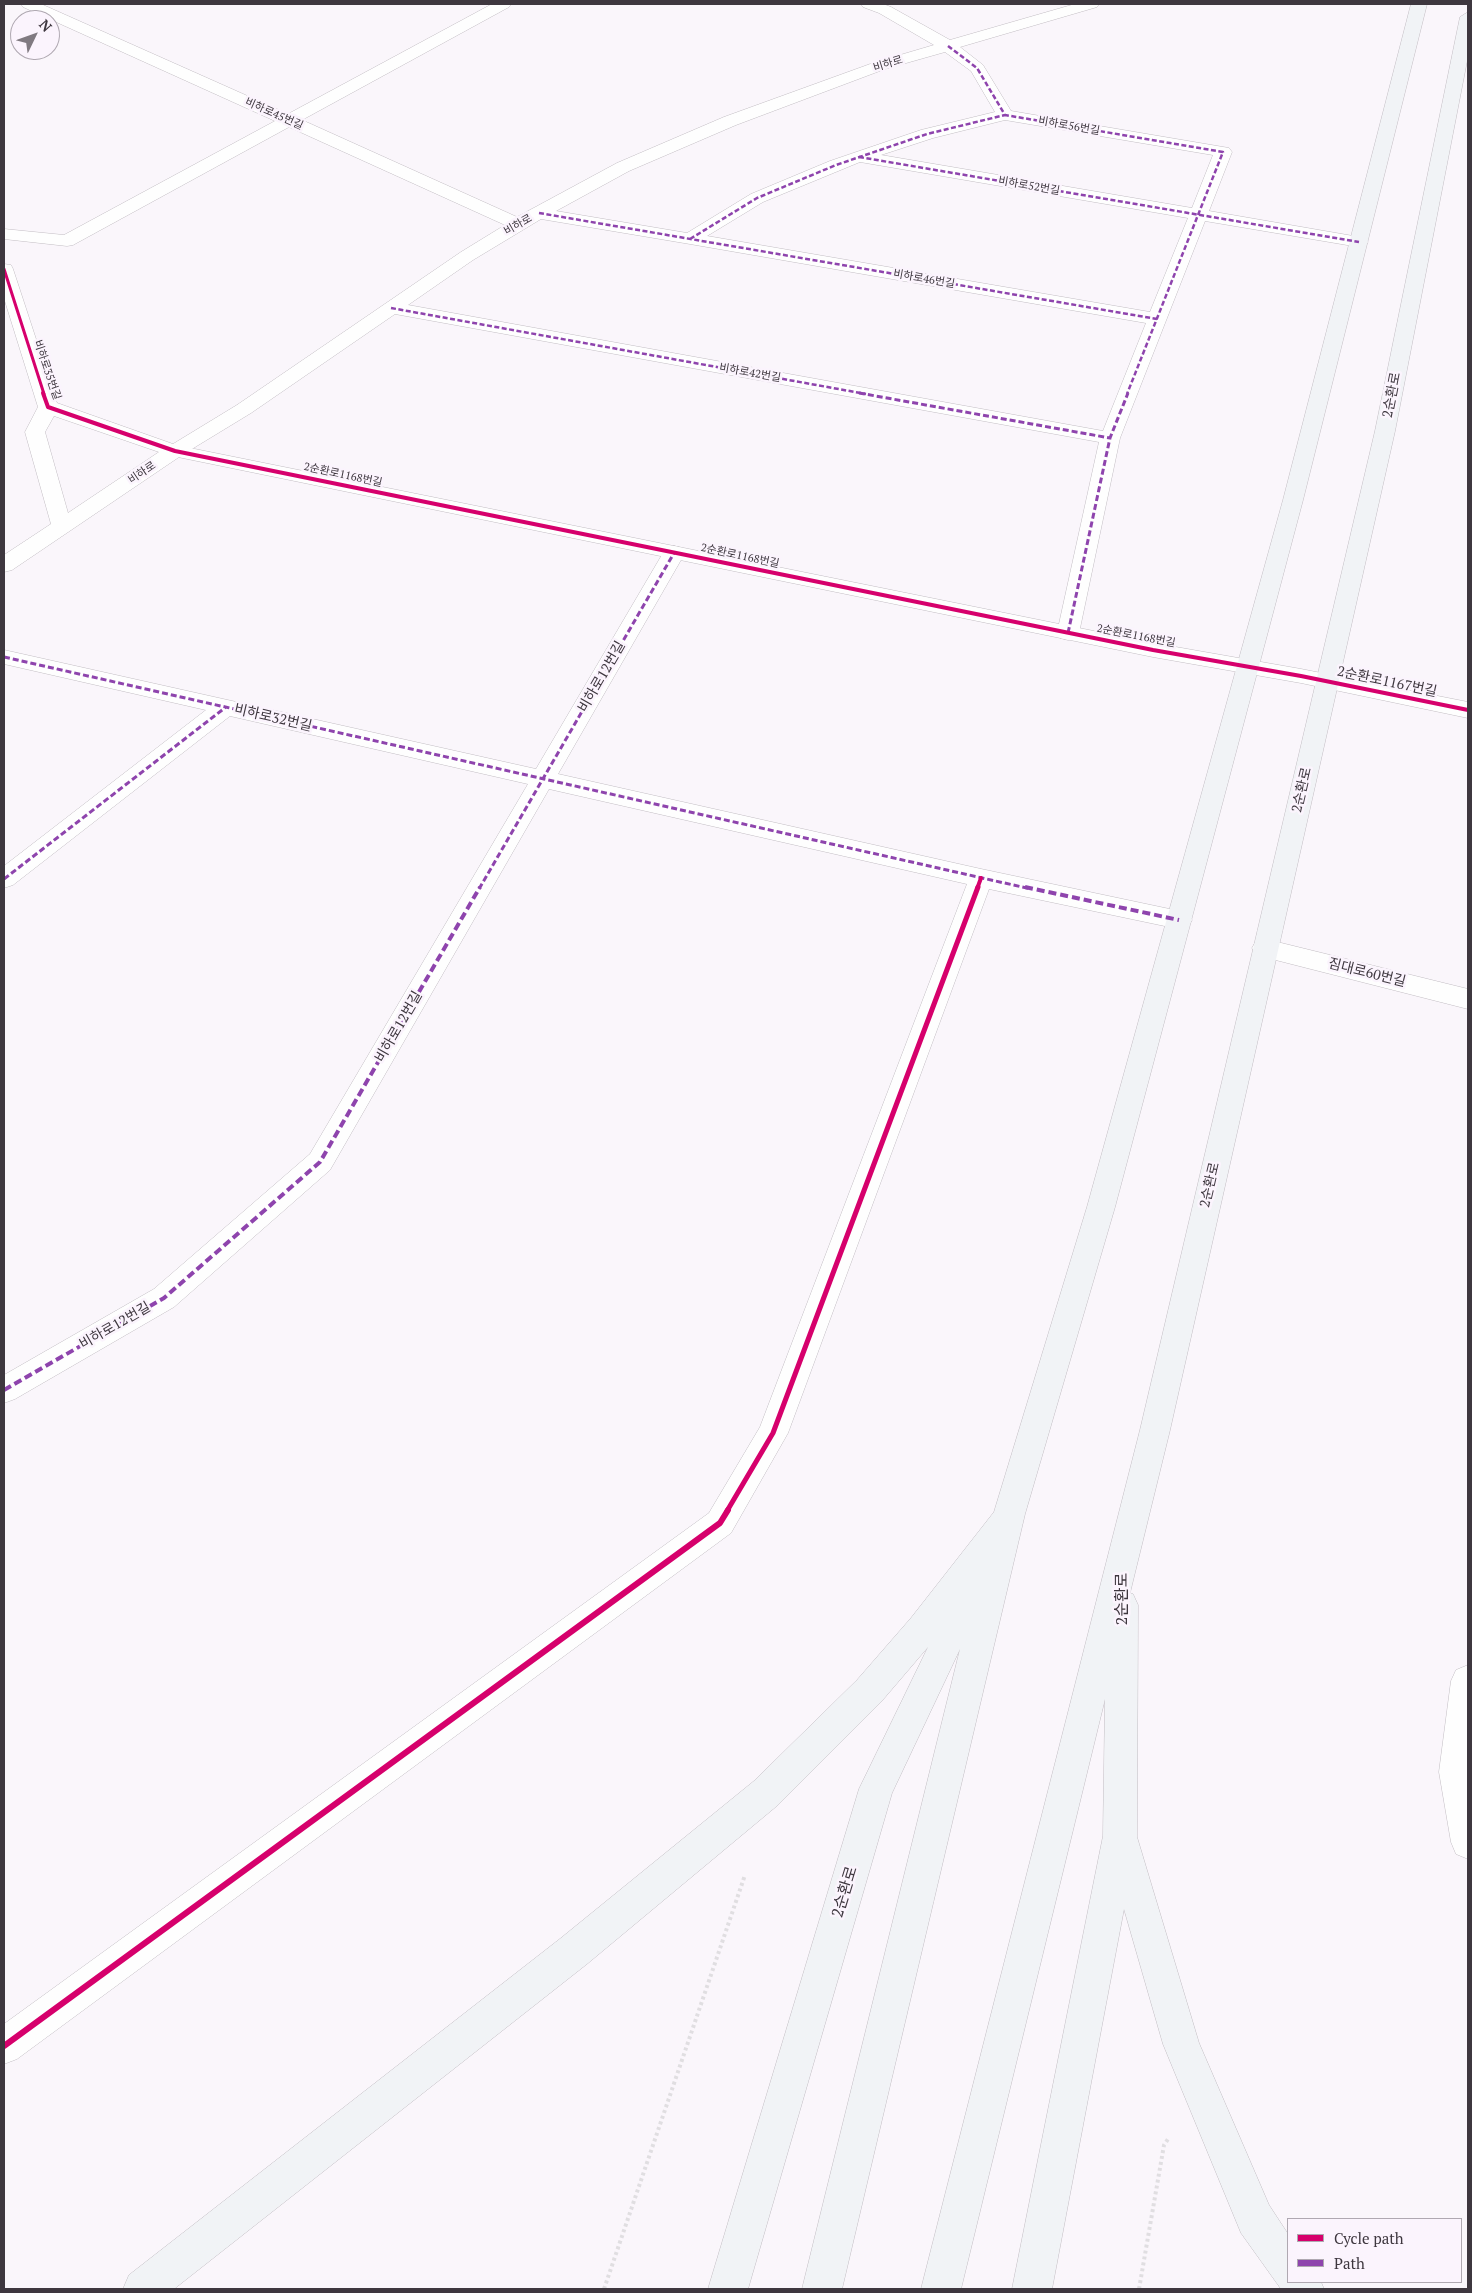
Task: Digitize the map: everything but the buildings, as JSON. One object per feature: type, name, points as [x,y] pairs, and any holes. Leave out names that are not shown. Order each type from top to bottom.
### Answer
[{"type":"main road","name":"2순환로","points":[[822,2289],[1009,1514],[1101,1207],[1248,667],[1420,4]]},
{"type":"main road","name":"2순환로","points":[[941,2289],[1155,1430],[1385,431],[1465,49],[1468,17]]},
{"type":"main road","name":"2순환로","points":[[728,2289],[876,1789],[1009,1514]]},
{"type":"main road","points":[[143,2289],[574,1951],[766,1793],[869,1691],[922,1629],[1009,1514]]},
{"type":"main road","name":"2순환로","points":[[1032,2289],[1120,1836],[1122,1561]]},
{"type":"main road","points":[[1120,1836],[1181,2044],[1255,2219],[1287,2266]]},
{"type":"street","name":"비하로45번길","points":[[29,4],[518,224]]},
{"type":"street","points":[[4,234],[67,241],[503,4]]},
{"type":"street","points":[[690,239],[757,198],[859,157],[927,134],[1005,114],[977,68],[948,46],[885,10],[869,4]]},
{"type":"street","name":"비하로","points":[[4,565],[175,451],[244,409],[467,256],[518,224],[624,167],[730,121],[880,66],[1083,5]]},
{"type":"street","name":"비하로56번길","points":[[1005,114],[1223,152],[1198,214]]},
{"type":"street","name":"비하로52번길","points":[[859,157],[1359,242]]},
{"type":"street","name":"비하로46번길","points":[[539,213],[1157,319]]},
{"type":"street","points":[[1068,633],[1110,438],[1198,214]]},
{"type":"street","name":"비하로35번길","points":[[4,269],[48,407],[175,451]]},
{"type":"street","name":"비하로42번길","points":[[391,308],[1110,438]]},
{"type":"street","points":[[48,407],[36,432],[62,527]]},
{"type":"street","name":"2순환로1168번길","points":[[175,451],[1068,633],[1301,676]]},
{"type":"street","name":"비하로12번길","points":[[4,1390],[164,1298],[320,1162],[674,553]]},
{"type":"street","name":"비하로32번길","points":[[4,657],[981,878],[1179,920]]},
{"type":"street","name":"2순환로1167번길","points":[[1301,676],[1468,710]]},
{"type":"street","points":[[4,879],[226,707]]},
{"type":"street","points":[[4,2046],[720,1523],[774,1432],[981,878]]},
{"type":"street","name":"짐대로60번길","points":[[1265,948],[1468,999]]},
{"type":"street","points":[[1468,1681],[1456,1772],[1468,1842]]},
{"type":"path","points":[[604,2289],[748,1866]]},
{"type":"path","points":[[1139,2289],[1164,2144],[1201,2091]]},
{"type":"marked path","points":[[948,46],[977,68],[1005,115],[1223,152],[1110,438],[1068,633]]},
{"type":"marked path","points":[[690,239],[757,198],[836,165],[927,134],[1005,115]]},
{"type":"marked path","points":[[859,157],[1359,242]]},
{"type":"marked path","points":[[539,213],[1157,319]]},
{"type":"marked path","points":[[391,308],[1110,438]]},
{"type":"marked path","points":[[4,1390],[164,1298],[320,1162],[674,553]]},
{"type":"marked path","points":[[4,657],[981,878],[1179,920]]},
{"type":"marked path","points":[[4,879],[226,707]]},
{"type":"cycle path","points":[[4,269],[48,407],[175,451],[1153,650],[1301,676],[1468,710]]},
{"type":"cycle path","points":[[4,2046],[720,1523],[773,1433],[981,878]]}]
